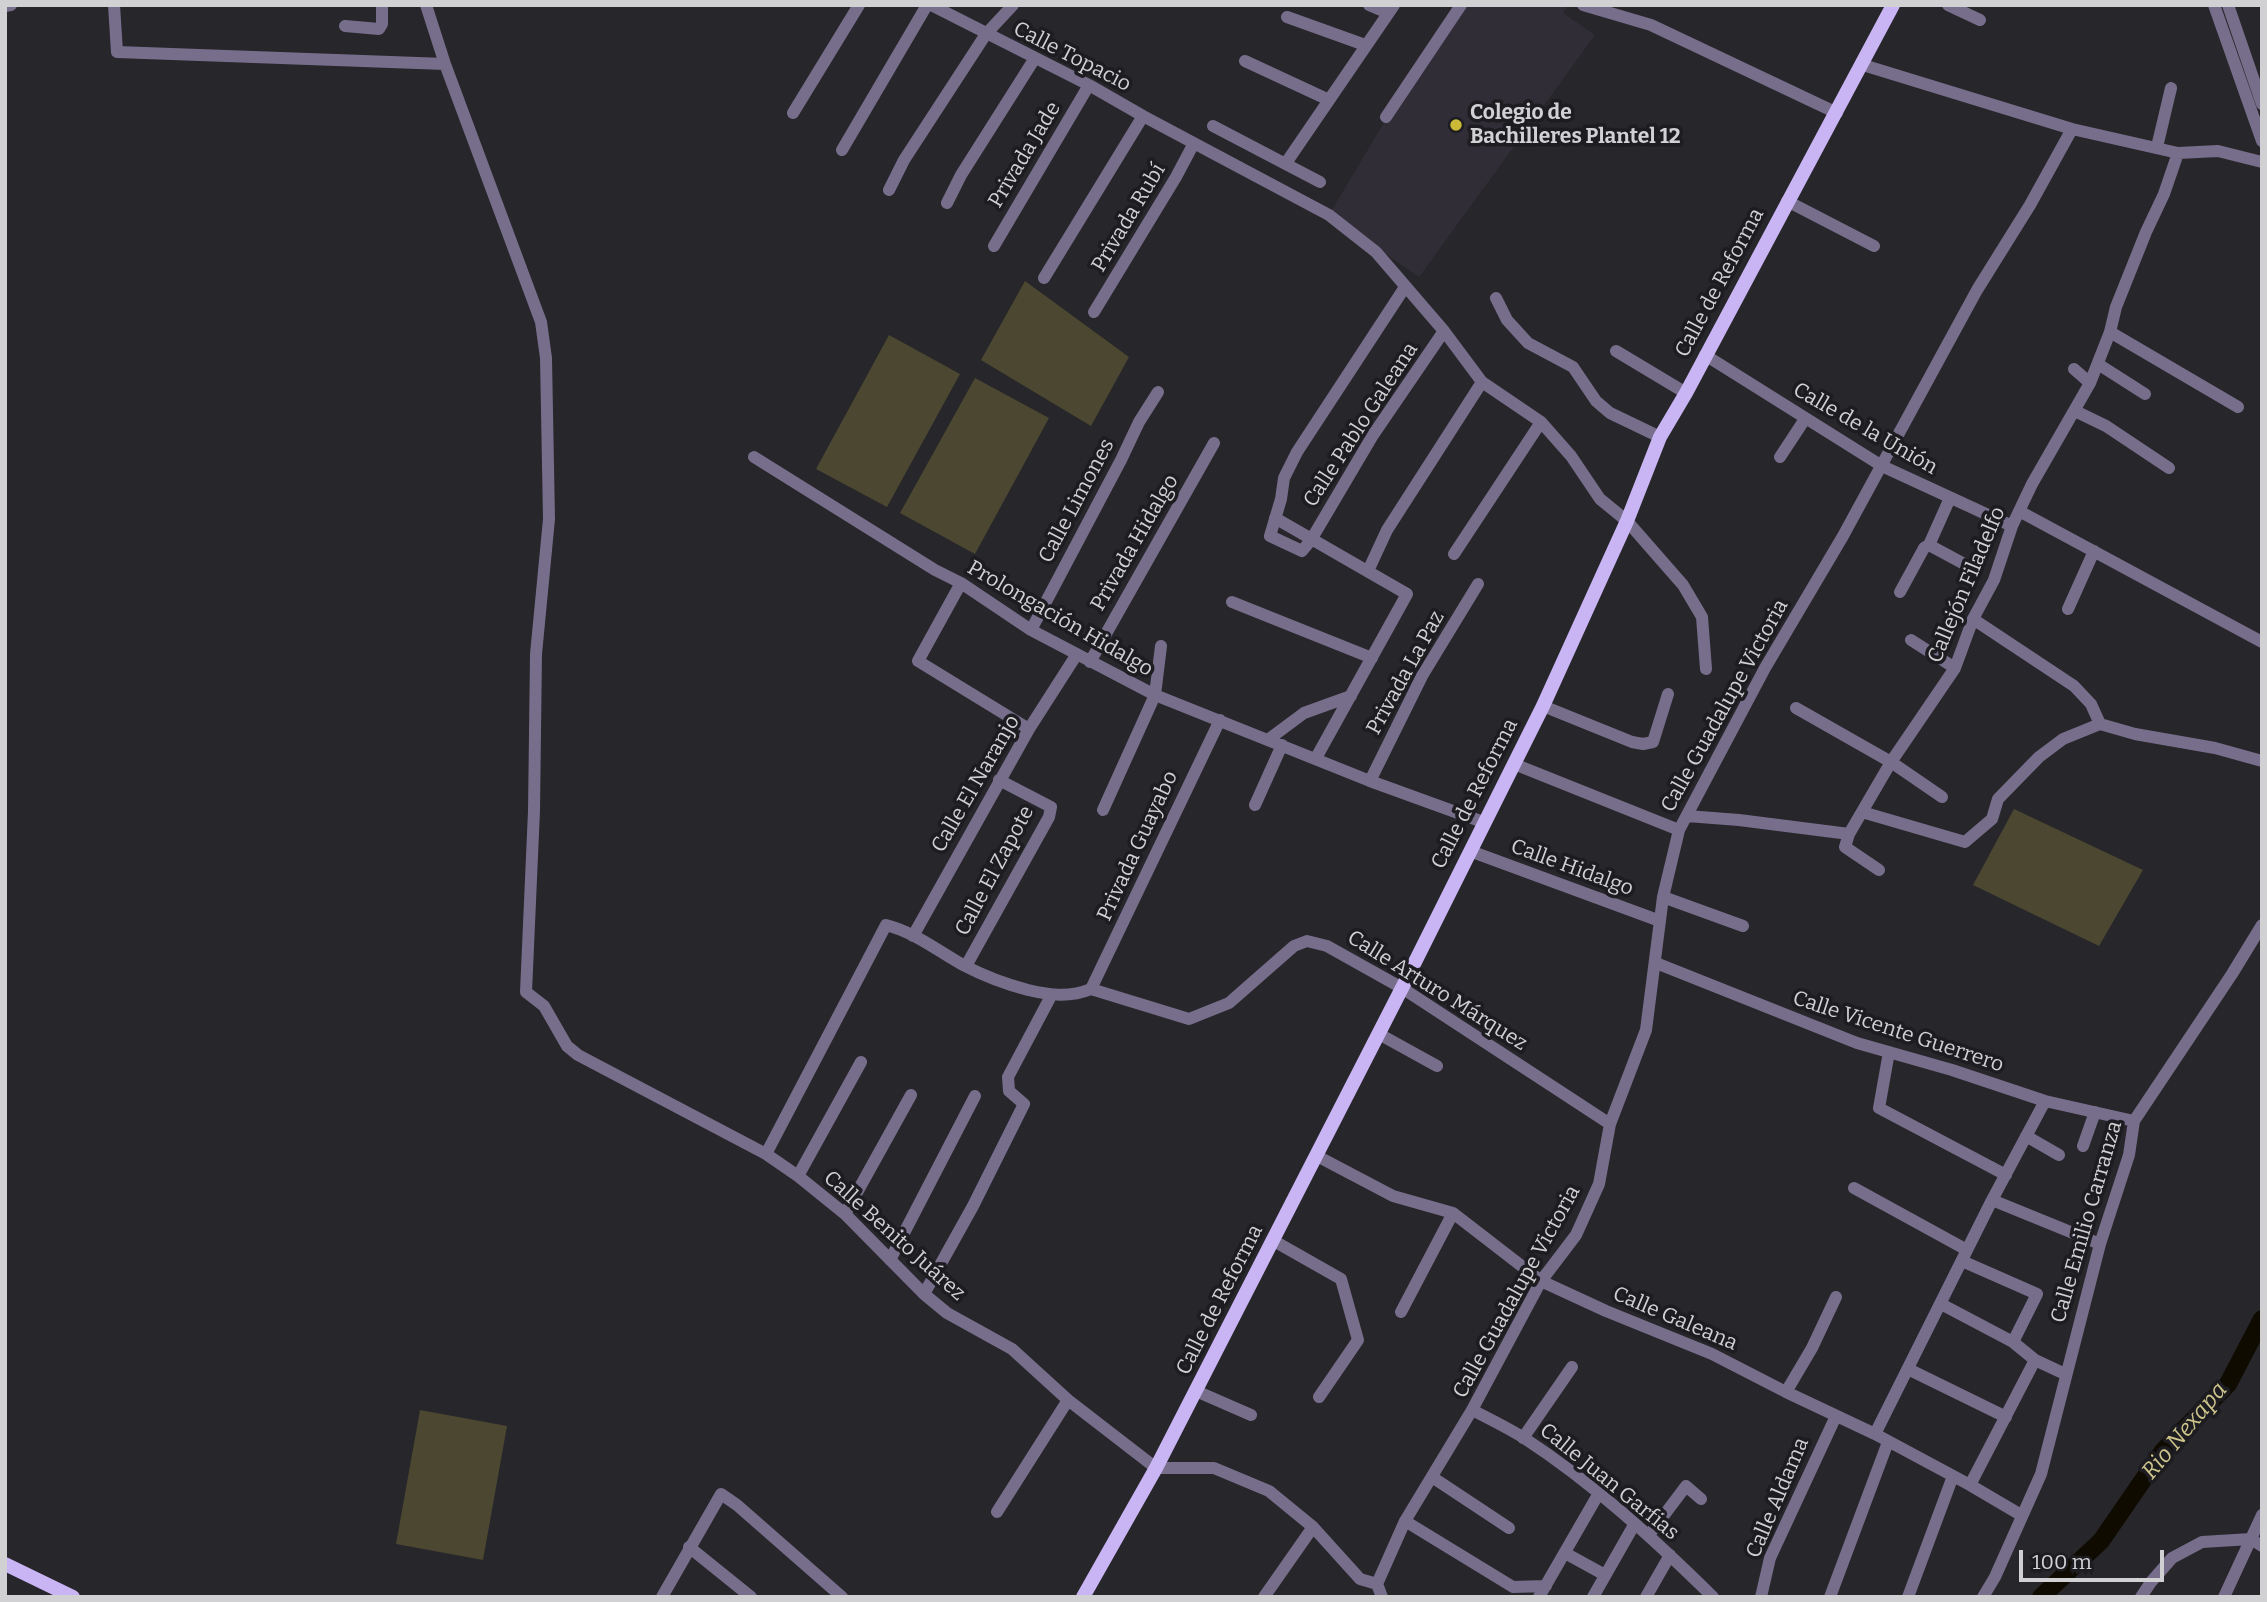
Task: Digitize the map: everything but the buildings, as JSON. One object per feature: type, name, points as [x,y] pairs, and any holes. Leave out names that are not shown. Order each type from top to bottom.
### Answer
[{"type":"main road","name":"Calle de Reforma","points":[[1083,1597],[1156,1468],[1274,1241],[1543,706],[1627,521],[1660,437],[1893,5]]},
{"type":"main road","points":[[5,1564],[74,1597]]},
{"type":"street","points":[[5,6],[11,5]]},
{"type":"street","points":[[114,5],[117,52],[445,64],[426,5]]},
{"type":"street","points":[[345,26],[379,29],[382,24],[382,5]]},
{"type":"street","points":[[793,113],[859,5]]},
{"type":"street","points":[[842,150],[929,5]]},
{"type":"street","name":"Calle Topacio","points":[[929,5],[1089,85],[1329,215],[1376,252],[1444,331],[1482,382],[1541,422],[1571,456],[1600,499],[1627,521],[1683,585],[1702,617],[1706,669]]},
{"type":"street","points":[[889,190],[904,160],[986,34],[1013,5]]},
{"type":"street","points":[[1286,163],[1391,9],[1369,5]]},
{"type":"street","points":[[1386,117],[1461,5]]},
{"type":"street","points":[[1583,5],[1589,9],[1651,24],[1837,113]]},
{"type":"street","points":[[1948,5],[1980,20]]},
{"type":"street","points":[[2214,5],[2262,141]]},
{"type":"street","points":[[2228,5],[2262,104]]},
{"type":"street","points":[[1287,17],[1365,45]]},
{"type":"street","points":[[947,203],[961,175],[1035,58]]},
{"type":"street","points":[[1245,61],[1329,100]]},
{"type":"street","name":"Calle Benito Juárez","points":[[445,64],[541,322],[546,358],[549,519],[536,654],[534,811],[526,992],[544,1006],[566,1046],[578,1055],[766,1154],[799,1175],[845,1214],[890,1261],[947,1313],[1012,1349],[1069,1399],[1156,1468]]},
{"type":"street","points":[[1863,65],[2071,128],[2178,153],[2218,151],[2262,162]]},
{"type":"street","name":"Privada Jade","points":[[994,246],[1089,85]]},
{"type":"street","points":[[2157,147],[2171,88]]},
{"type":"street","points":[[1044,278],[1143,116]]},
{"type":"street","points":[[1213,126],[1320,182]]},
{"type":"street","name":"Calle Guadalupe Victoria","points":[[1377,1584],[1405,1521],[1472,1410],[1541,1281],[1576,1235],[1600,1184],[1609,1124],[1646,1030],[1663,897],[1679,830],[1765,668],[1882,466],[1977,290],[2030,205],[2071,128]]},
{"type":"street","name":"Privada Rubí","points":[[1094,312],[1194,143]]},
{"type":"street","name":"Callejón Filadelfo","points":[[1847,840],[1891,762],[1955,668],[1973,619],[1994,580],[2012,526],[2032,484],[2090,383],[2110,332],[2116,307],[2164,194],[2178,153]]},
{"type":"street","points":[[1787,201],[1874,246]]},
{"type":"street","points":[[1316,758],[1407,594],[1275,518],[1284,478],[1297,452],[1405,287]]},
{"type":"street","points":[[1496,298],[1507,320],[1528,343],[1573,367],[1584,386],[1610,413],[1660,437]]},
{"type":"street","name":"Calle Pablo Galeana","points":[[1275,518],[1270,536],[1301,551],[1311,540],[1373,435],[1444,331]]},
{"type":"street","points":[[2110,332],[2238,407]]},
{"type":"street","points":[[1616,351],[1686,393]]},
{"type":"street","name":"Calle de la Unión","points":[[1705,355],[1882,466],[2012,526]]},
{"type":"street","points":[[2098,364],[2146,394]]},
{"type":"street","points":[[2074,369],[2090,383]]},
{"type":"street","points":[[1368,572],[1387,530],[1482,382]]},
{"type":"street","name":"Calle Limones","points":[[1031,630],[1139,422],[1158,391]]},
{"type":"street","points":[[2075,411],[2106,426],[2169,468]]},
{"type":"street","points":[[1780,457],[1805,419]]},
{"type":"street","points":[[1454,554],[1541,422]]},
{"type":"street","name":"Privada Hidalgo","points":[[1090,662],[1214,443]]},
{"type":"street","name":"Prolongación Hidalgo","points":[[754,457],[935,570],[961,583],[1031,630],[1155,695],[1483,822]]},
{"type":"street","points":[[1900,592],[1924,548],[1929,545],[1950,498]]},
{"type":"street","points":[[2019,512],[2262,642]]},
{"type":"street","points":[[1929,545],[1968,566]]},
{"type":"street","points":[[2068,609],[2094,551]]},
{"type":"street","points":[[961,583],[918,661],[1029,729]]},
{"type":"street","name":"Privada La Paz","points":[[1370,780],[1422,676],[1478,584]]},
{"type":"street","points":[[1232,602],[1372,658]]},
{"type":"street","points":[[1973,619],[2074,686],[2091,704],[2100,724]]},
{"type":"street","points":[[1911,640],[1955,668]]},
{"type":"street","points":[[1103,810],[1155,695],[1161,646]]},
{"type":"street","name":"Calle El Naranjo","points":[[912,936],[999,780],[1076,654]]},
{"type":"street","points":[[1543,706],[1643,744],[1653,742],[1668,694]]},
{"type":"street","points":[[1269,739],[1304,713],[1351,696]]},
{"type":"street","points":[[1796,708],[1891,762],[1942,797]]},
{"type":"street","name":"Privada Guayabo","points":[[1091,989],[1220,719]]},
{"type":"street","points":[[1862,812],[1965,842],[1992,819],[1998,799],[2039,757],[2063,739],[2100,724],[2135,734],[2215,748],[2262,761]]},
{"type":"street","points":[[1255,805],[1282,745]]},
{"type":"street","points":[[1514,764],[1679,830]]},
{"type":"street","name":"Calle El Zapote","points":[[966,966],[1049,817],[1051,807],[999,780]]},
{"type":"street","points":[[1687,816],[1740,820],[1847,840],[1878,870]]},
{"type":"street","name":"Calle Hidalgo","points":[[1470,851],[1660,921]]},
{"type":"street","points":[[1663,897],[1743,926]]},
{"type":"street","name":"Calle Arturo Márquez","points":[[766,1154],[886,925],[1005,984],[1051,996],[1080,994],[1091,989],[1189,1020],[1228,1003],[1294,946],[1307,942],[1327,946],[1402,988],[1609,1124]]},
{"type":"street","name":"Calle Emilio Carranza","points":[[1983,1597],[1995,1577],[2041,1474],[2100,1244],[2129,1155],[2134,1121],[2262,925]]},
{"type":"street","name":"Calle Vicente Guerrero","points":[[1656,962],[1857,1043],[1952,1070],[2045,1101],[2134,1121]]},
{"type":"street","points":[[924,1294],[973,1206],[1024,1104],[1009,1091],[1008,1077],[1051,996]]},
{"type":"street","points":[[1379,1034],[1437,1066]]},
{"type":"street","points":[[1889,1052],[1879,1108],[2006,1175]]},
{"type":"street","points":[[799,1175],[861,1062]]},
{"type":"street","points":[[845,1214],[911,1095]]},
{"type":"street","points":[[890,1261],[975,1097]]},
{"type":"street","points":[[1875,1434],[1992,1200],[2045,1101]]},
{"type":"street","points":[[2083,1146],[2095,1112]]},
{"type":"street","points":[[2026,1136],[2059,1154]]},
{"type":"street","name":"Calle Galeana","points":[[1317,1156],[1393,1196],[1453,1213],[1541,1281],[1606,1311],[1713,1354],[1875,1434],[2021,1516]]},
{"type":"street","points":[[1854,1188],[1964,1256],[2037,1294],[2013,1342]]},
{"type":"street","points":[[1992,1200],[2100,1244]]},
{"type":"street","points":[[1401,1312],[1453,1213]]},
{"type":"street","points":[[1274,1241],[1340,1279],[1343,1286],[1358,1340],[1319,1397]]},
{"type":"street","points":[[1786,1392],[1812,1348],[1836,1297]]},
{"type":"street","points":[[1941,1304],[2013,1342],[2035,1360],[2065,1374]]},
{"type":"street","points":[[1970,1485],[2035,1360]]},
{"type":"street","points":[[1523,1438],[1572,1367]]},
{"type":"street","points":[[1909,1368],[2006,1417]]},
{"type":"street","points":[[1196,1391],[1251,1415]]},
{"type":"street","points":[[997,1512],[1069,1399]]},
{"type":"street","name":"Calle Juan Garfias","points":[[1472,1410],[1523,1438],[1599,1493],[1671,1555],[1713,1597]]},
{"type":"street","name":"Calle Aldama","points":[[1761,1597],[1770,1558],[1836,1416]]},
{"type":"street","points":[[1830,1597],[1888,1442]]},
{"type":"street","points":[[1156,1468],[1214,1468],[1269,1491],[1313,1527],[1360,1579],[1377,1584],[1381,1597]]},
{"type":"street","points":[[1908,1597],[1953,1476]]},
{"type":"street","points":[[1432,1477],[1509,1528]]},
{"type":"street","points":[[1649,1535],[1686,1486],[1701,1499]]},
{"type":"street","points":[[1405,1521],[1513,1587],[1543,1592],[1599,1493]]},
{"type":"street","points":[[662,1597],[722,1494],[824,1591],[842,1597]]},
{"type":"street","points":[[2224,1597],[2256,1543],[2262,1515]]},
{"type":"street","points":[[1593,1597],[1634,1525]]},
{"type":"street","points":[[1264,1597],[1313,1527]]},
{"type":"street","points":[[2141,1597],[2172,1558],[2202,1542],[2256,1543]]},
{"type":"street","points":[[689,1547],[746,1595]]},
{"type":"street","points":[[1565,1553],[1605,1575]]},
{"type":"street","points":[[1646,1597],[1671,1555]]},
{"type":"shaded area","name":"Colegio de Bachilleres Plantel 12","points":[[1454,5],[1568,5],[1563,13],[1595,35],[1419,277],[1329,215]]},
{"type":"shaded area","points":[[1025,281],[1129,357],[1091,426],[981,360]]},
{"type":"shaded area","points":[[889,335],[960,374],[887,507],[816,469]]},
{"type":"shaded area","points":[[975,378],[1049,418],[975,554],[900,513]]},
{"type":"shaded area","points":[[2014,809],[2143,870],[2099,946],[1973,885]]},
{"type":"shaded area","points":[[420,1410],[507,1426],[483,1560],[396,1544]]},
{"type":"waterway","name":"Rio Nexapa","points":[[2041,1597],[2101,1541],[2163,1451],[2228,1384],[2262,1319]]},
{"type":"place","name":"Colegio de Bachilleres Plantel 12","points":[[1456,125]]}]
